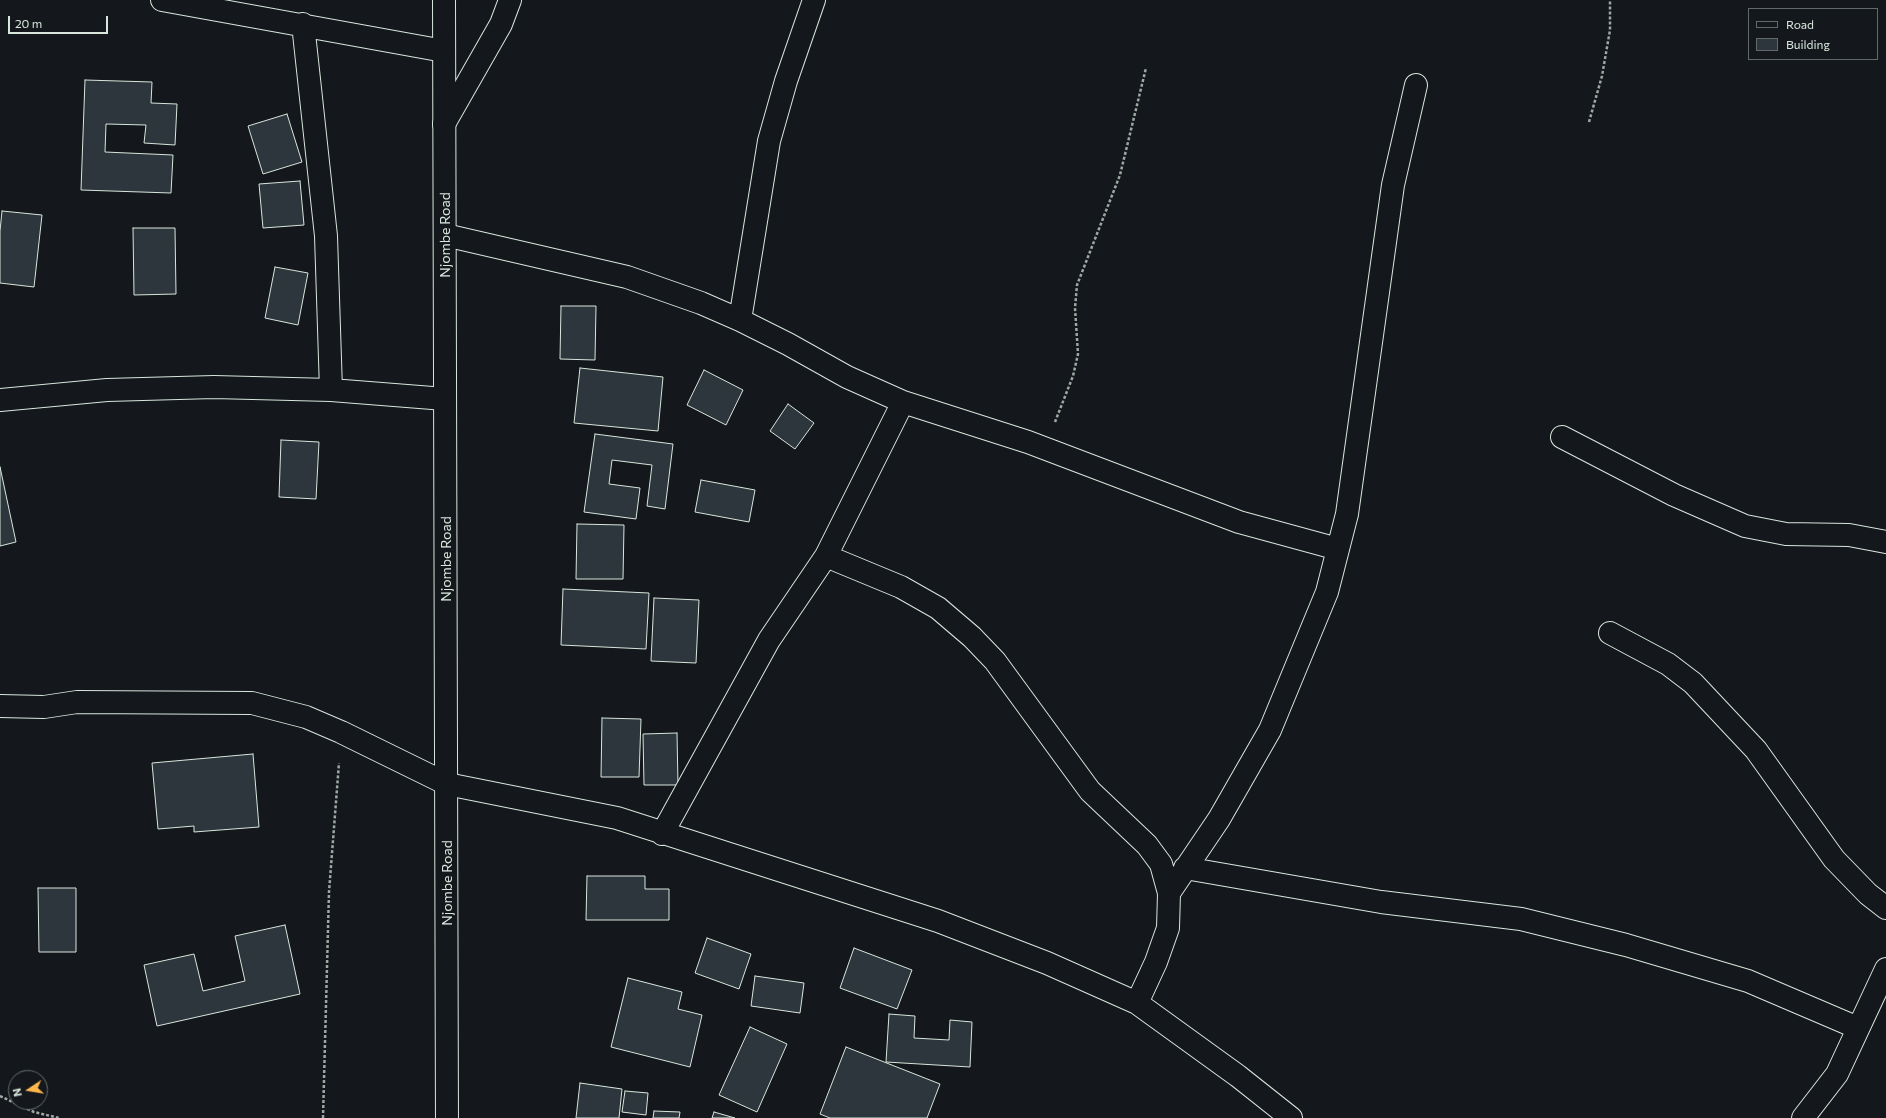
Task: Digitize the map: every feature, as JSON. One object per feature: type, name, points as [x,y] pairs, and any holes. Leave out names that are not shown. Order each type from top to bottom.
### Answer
[{"type":"main road","points":[[162,0],[303,24],[444,51]]},
{"type":"main road","name":"Njombe Road","points":[[444,0],[447,1118]]},
{"type":"main road","points":[[444,124],[501,24],[510,0]]},
{"type":"main road","points":[[740,320],[770,141],[786,80],[814,0]]},
{"type":"main road","points":[[303,24],[316,124],[326,236],[331,390]]},
{"type":"main road","points":[[1169,892],[1219,819],[1270,730],[1327,592],[1348,506],[1393,185],[1416,85]]},
{"type":"main road","points":[[445,235],[627,277],[701,303],[740,320],[788,344],[847,377],[903,402],[1044,448],[1240,522],[1338,549]]},
{"type":"main road","points":[[0,400],[107,390],[214,387],[331,390],[445,399]]},
{"type":"main road","points":[[662,834],[769,640],[826,556],[903,402]]},
{"type":"main road","points":[[1562,438],[1674,495],[1745,526],[1786,534],[1849,535],[1886,542]]},
{"type":"main road","points":[[826,556],[901,587],[938,608],[972,636],[995,661],[1090,791],[1147,845],[1161,864],[1169,892],[1168,928],[1156,962],[1138,1003]]},
{"type":"main road","points":[[1610,633],[1668,664],[1693,683],[1756,750],[1834,859],[1868,894],[1886,908]]},
{"type":"main road","points":[[0,706],[44,707],[77,702],[252,703],[306,717],[341,732],[447,784],[617,818],[662,834],[799,875],[938,921],[1047,963],[1138,1003],[1238,1076],[1291,1118]]},
{"type":"main road","points":[[1185,868],[1381,902],[1521,919],[1626,945],[1748,980],[1858,1028]]},
{"type":"main road","points":[[1803,1118],[1837,1074],[1886,969]]},
{"type":"path","points":[[1589,122],[1602,76],[1610,30],[1610,0]]},
{"type":"path","points":[[1044,448],[1073,376],[1078,354],[1075,308],[1077,285],[1120,175],[1146,68]]},
{"type":"path","points":[[323,1118],[329,892],[341,732]]},
{"type":"path","points":[[0,1096],[34,1112],[59,1118]]},
{"type":"building","points":[[85,80],[152,82],[151,103],[177,104],[175,145],[144,143],[146,125],[106,124],[105,152],[173,155],[171,193],[81,190]]},
{"type":"building","points":[[287,114],[302,162],[263,174],[248,126]]},
{"type":"building","points":[[300,181],[304,225],[263,228],[259,184]]},
{"type":"building","points":[[2,211],[42,215],[34,287],[0,283],[0,231]]},
{"type":"building","points":[[133,228],[175,228],[176,294],[134,295]]},
{"type":"building","points":[[275,267],[308,273],[298,325],[265,318]]},
{"type":"building","points":[[561,306],[596,306],[595,360],[560,359]]},
{"type":"building","points":[[580,368],[663,377],[658,431],[574,423]]},
{"type":"building","points":[[704,370],[743,390],[726,425],[687,405]]},
{"type":"building","points":[[788,404],[814,423],[795,449],[770,431]]},
{"type":"building","points":[[595,434],[673,444],[665,509],[647,506],[652,465],[612,460],[609,484],[640,488],[636,519],[584,512]]},
{"type":"building","points":[[281,440],[319,442],[316,499],[279,497]]},
{"type":"building","points":[[0,467],[16,542],[0,546]]},
{"type":"building","points":[[701,480],[755,490],[749,522],[695,512]]},
{"type":"building","points":[[577,524],[624,525],[623,579],[576,579]]},
{"type":"building","points":[[563,589],[649,593],[646,649],[561,645]]},
{"type":"building","points":[[654,598],[699,600],[696,663],[651,661]]},
{"type":"building","points":[[602,718],[641,719],[639,777],[601,777]]},
{"type":"building","points":[[677,733],[678,785],[644,785],[643,734]]},
{"type":"building","points":[[253,754],[259,827],[194,832],[194,826],[158,829],[152,763]]},
{"type":"building","points":[[587,876],[645,876],[645,889],[669,889],[669,920],[586,920]]},
{"type":"building","points":[[38,888],[76,888],[76,952],[39,952]]},
{"type":"building","points":[[285,925],[300,994],[157,1026],[144,965],[194,954],[203,991],[245,981],[235,936]]},
{"type":"building","points":[[707,938],[751,954],[739,989],[695,973]]},
{"type":"building","points":[[854,948],[912,970],[897,1009],[840,988]]},
{"type":"building","points":[[755,976],[804,983],[800,1013],[751,1006]]},
{"type":"building","points":[[628,978],[682,992],[678,1009],[702,1015],[690,1067],[611,1047]]},
{"type":"building","points":[[889,1014],[915,1016],[914,1038],[949,1040],[950,1020],[972,1022],[970,1067],[886,1062]]},
{"type":"building","points":[[750,1027],[787,1044],[757,1112],[719,1095]]},
{"type":"building","points":[[846,1047],[940,1084],[927,1118],[830,1118],[820,1114]]},
{"type":"building","points":[[580,1083],[622,1089],[619,1118],[576,1118]]},
{"type":"building","points":[[625,1091],[648,1093],[646,1115],[622,1112]]},
{"type":"building","points":[[654,1111],[680,1112],[679,1118],[653,1118]]},
{"type":"building","points":[[714,1112],[735,1118],[712,1118]]}]
